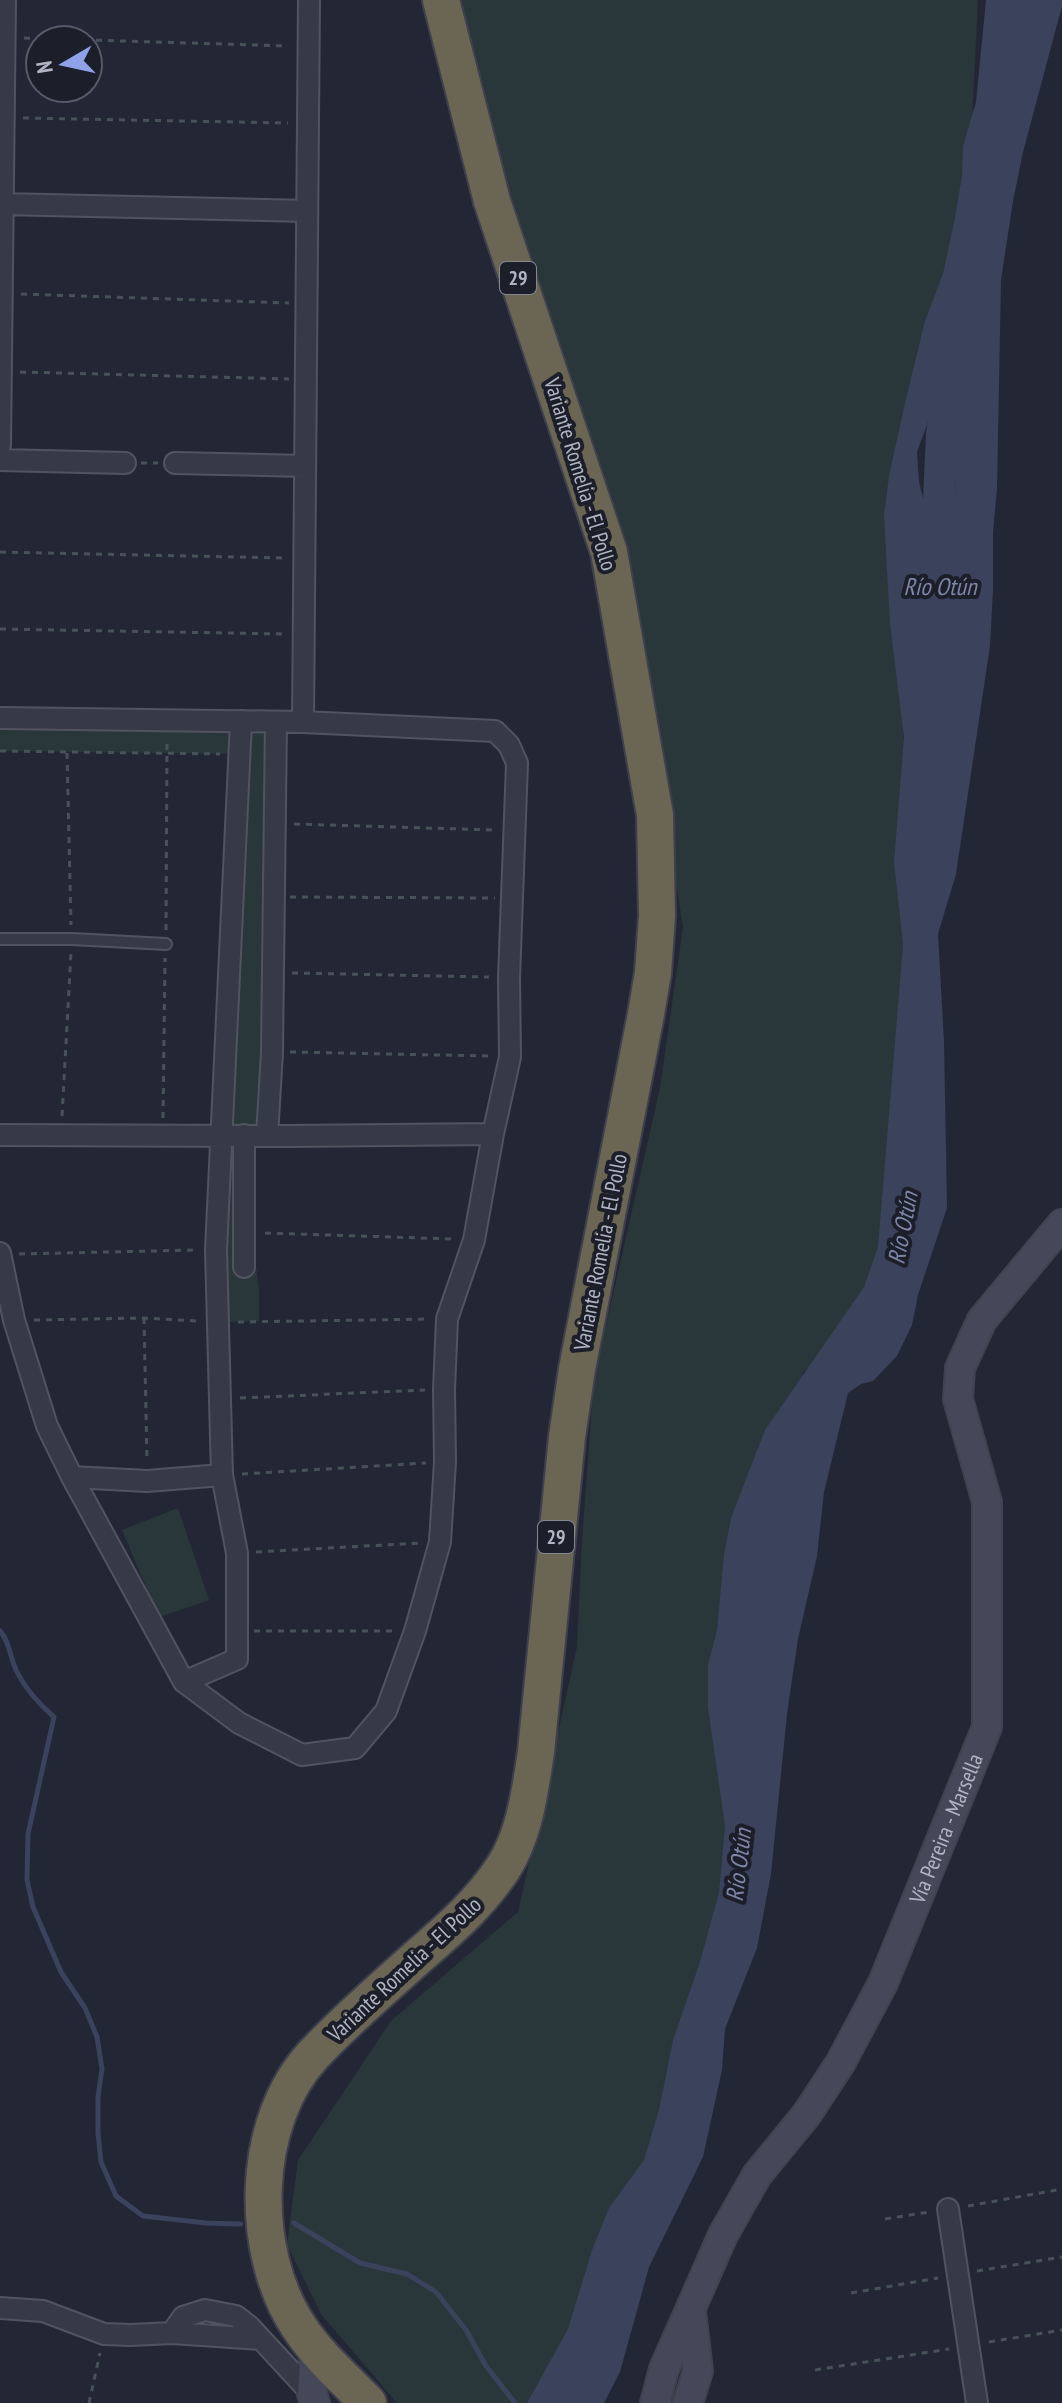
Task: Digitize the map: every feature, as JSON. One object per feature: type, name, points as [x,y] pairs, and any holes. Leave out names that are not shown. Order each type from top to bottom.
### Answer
[{"type":"highway","name":"Variante Romelia - El Pollo","points":[[368,2403],[298,2325],[274,2271],[263,2211],[264,2175],[272,2131],[288,2093],[310,2057],[464,1917],[505,1865],[518,1835],[529,1797],[536,1752],[577,1369],[646,1014],[657,916],[655,815],[609,552],[492,201],[441,0]]},
{"type":"street","points":[[0,445],[5,0]]},
{"type":"street","points":[[303,722],[309,0]]},
{"type":"street","points":[[2,204],[307,211]]},
{"type":"street","points":[[0,460],[125,463]]},
{"type":"street","points":[[175,463],[305,466]]},
{"type":"street","points":[[0,718],[303,722],[495,731],[509,745],[517,763],[509,978],[510,1057],[474,1240],[447,1319],[445,1462],[440,1542],[415,1631],[386,1711],[355,1748],[302,1755],[239,1723],[184,1682],[47,1426],[14,1320],[0,1254]]},
{"type":"street","points":[[184,1682],[237,1659],[237,1553],[222,1475],[216,1250],[241,721]]},
{"type":"street","points":[[267,1136],[272,1052],[276,722]]},
{"type":"street","points":[[0,1135],[493,1134]]},
{"type":"street","points":[[244,1135],[244,1267]]},
{"type":"street","name":"Vía Pereira - Marsella","points":[[655,2403],[664,2369],[723,2235],[757,2175],[807,2114],[841,2062],[883,1983],[987,1727],[987,1502],[958,1399],[960,1368],[982,1320],[1062,1224]]},
{"type":"street","points":[[72,1477],[147,1481],[222,1475]]},
{"type":"street","points":[[948,2209],[977,2403]]},
{"type":"street","points":[[0,2308],[43,2311],[104,2334],[172,2333],[261,2339],[309,2399]]},
{"type":"street","points":[[688,2403],[698,2371],[691,2311]]},
{"type":"street","points":[[309,2399],[315,2347]]},
{"type":"lane","points":[[0,939],[166,944]]},
{"type":"path","points":[[4,37],[309,46]]},
{"type":"path","points":[[2,106],[308,123]]},
{"type":"path","points":[[1,294],[307,303]]},
{"type":"path","points":[[1,372],[306,379]]},
{"type":"path","points":[[125,463],[175,463]]},
{"type":"path","points":[[0,552],[304,559]]},
{"type":"path","points":[[0,629],[304,634]]},
{"type":"path","points":[[163,1134],[168,720]]},
{"type":"path","points":[[0,751],[241,754]]},
{"type":"path","points":[[275,823],[514,831]]},
{"type":"path","points":[[274,897],[511,898]]},
{"type":"path","points":[[273,973],[509,978]]},
{"type":"path","points":[[272,1052],[510,1057]]},
{"type":"path","points":[[265,1233],[474,1240]]},
{"type":"path","points":[[0,1254],[216,1250]]},
{"type":"path","points":[[14,1320],[144,1318],[218,1322],[447,1319]]},
{"type":"path","points":[[144,1318],[147,1481]]},
{"type":"path","points":[[220,1399],[444,1389]]},
{"type":"path","points":[[222,1475],[445,1462]]},
{"type":"path","points":[[237,1553],[440,1542]]},
{"type":"path","points":[[238,1631],[415,1631]]},
{"type":"path","points":[[885,2219],[1062,2189]]},
{"type":"path","points":[[815,2370],[1062,2330]]},
{"type":"path","points":[[89,2403],[104,2334]]},
{"type":"shaded area","points":[[448,0],[978,0],[972,120],[900,530],[908,648],[903,725],[909,854],[901,980],[907,1096],[873,1308],[803,1373],[739,1885],[683,2097],[567,2403],[397,2403],[321,2314],[287,2245],[298,2160],[391,2021],[518,1912],[577,1647],[594,1378],[660,1088],[683,927],[643,673]]},
{"type":"shaded area","points":[[0,718],[276,722],[267,1136],[252,1136],[252,1233],[259,1321],[218,1322],[241,754],[0,751]]},
{"type":"shaded area","points":[[178,1508],[209,1600],[159,1617],[122,1530]]},
{"type":"water","name":"Río Otún","points":[[986,0],[1062,0],[1023,152],[1001,280],[990,646],[956,874],[938,934],[944,1041],[947,1208],[918,1295],[912,1325],[897,1356],[873,1381],[861,1384],[848,1393],[824,1492],[817,1556],[798,1639],[771,1874],[757,1948],[725,2029],[722,2070],[703,2157],[649,2267],[620,2372],[604,2403],[527,2403],[568,2329],[592,2250],[609,2208],[644,2160],[659,2110],[673,2040],[699,1965],[719,1893],[725,1826],[708,1708],[708,1665],[717,1630],[731,1518],[765,1430],[864,1287],[878,1247],[903,945],[894,862],[904,737],[890,624],[884,516],[905,403],[925,321],[943,274],[962,175],[963,146],[976,102]],"holes":[[[947,394],[956,476],[954,507],[944,527],[929,522],[919,482],[917,452],[935,403]]]},
{"type":"waterway","name":"Río Otún","points":[[936,566],[942,434],[955,350]]},
{"type":"waterway","points":[[0,1631],[24,1685],[54,1717],[28,1834],[27,1880],[33,1907],[61,1972],[85,2008],[97,2037],[102,2069],[98,2097],[101,2162],[116,2196],[143,2216],[241,2224]]},
{"type":"waterway","points":[[294,2223],[360,2263],[407,2274],[436,2292],[466,2330],[486,2366],[515,2403]]}]
